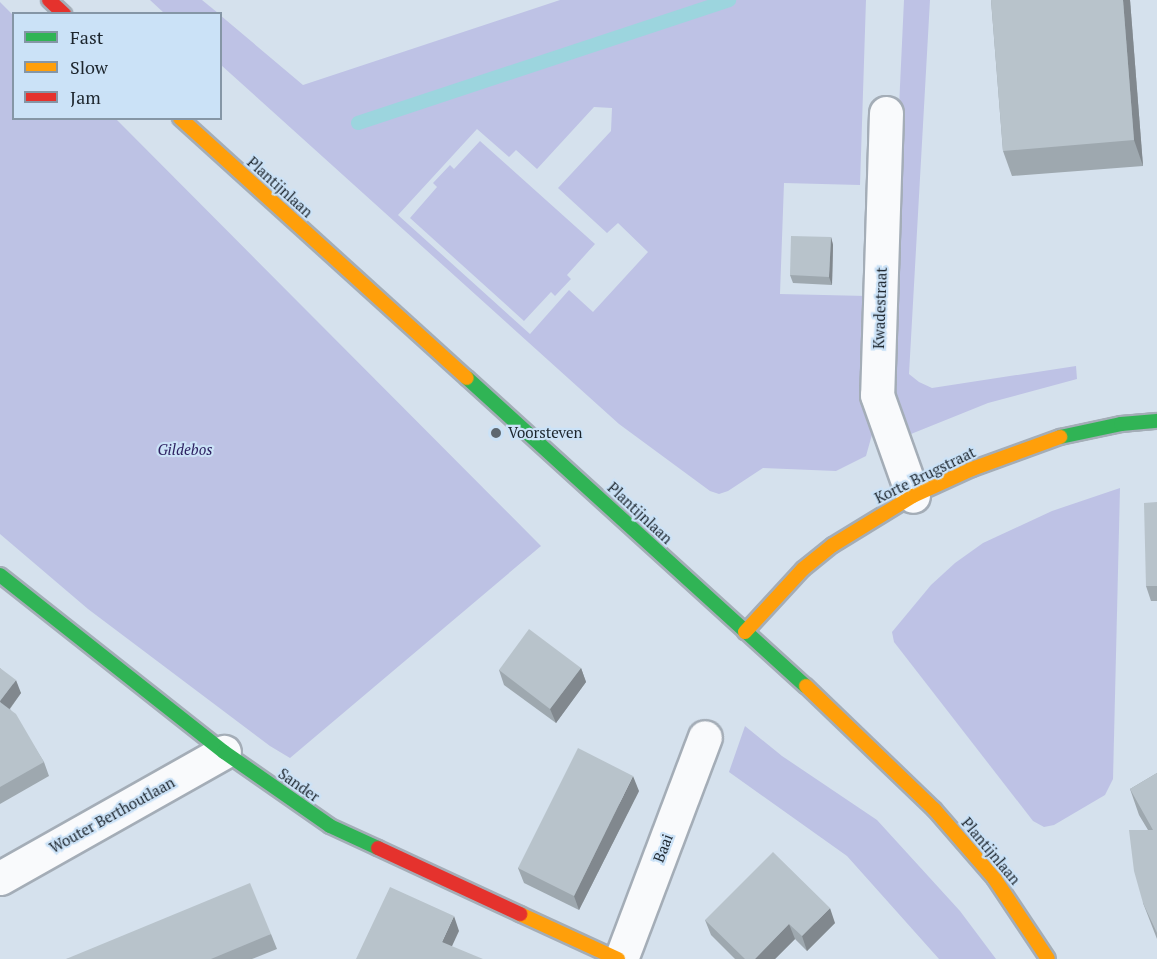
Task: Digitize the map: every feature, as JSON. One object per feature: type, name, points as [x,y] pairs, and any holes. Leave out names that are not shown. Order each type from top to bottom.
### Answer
[{"type":"main road","points":[[49,0],[62,12]]},
{"type":"main road","name":"Plantijnlaan","points":[[182,120],[817,696],[934,809],[994,878],[1048,959]]},
{"type":"main road","name":"Korte Brugstraat","points":[[745,632],[803,569],[832,545],[913,496],[972,469],[1046,440],[1121,424],[1157,422]]},
{"type":"main road","name":"Sander","points":[[0,575],[224,752],[330,826],[619,959]]},
{"type":"street","name":"Kwadestraat","points":[[886,113],[877,395],[913,496]]},
{"type":"street","name":"Baai","points":[[619,959],[705,736]]},
{"type":"street","name":"Wouter Berthoutlaan","points":[[0,878],[224,752]]},
{"type":"shaded area","points":[[150,0],[202,0],[217,12],[163,12]]},
{"type":"shaded area","points":[[560,0],[866,0],[860,185],[784,183],[780,294],[867,296],[863,407],[873,431],[866,456],[836,471],[763,468],[728,491],[719,494],[710,491],[619,424],[222,66],[222,17],[303,85]],"holes":[[[594,107],[612,108],[611,131],[558,188],[607,233],[618,223],[648,252],[593,312],[569,290],[530,334],[398,215],[477,129],[509,157],[516,150],[537,169]]]},
{"type":"shaded area","points":[[904,0],[930,0],[909,374],[932,388],[1076,366],[1077,379],[988,403],[911,434],[903,428],[892,376],[897,150]]},
{"type":"shaded area","points":[[480,141],[595,244],[567,275],[571,279],[555,296],[551,292],[524,321],[410,218],[437,187],[433,183],[450,165],[454,169]]},
{"type":"shaded area","points":[[1120,488],[1113,779],[1105,795],[1054,825],[1044,827],[1033,821],[894,642],[892,632],[931,585],[955,563],[983,543],[1052,511]]},
{"type":"green space","name":"Gildebos","points":[[0,2],[12,14],[12,120],[117,120],[541,546],[290,758],[270,746],[88,609],[0,534]]},
{"type":"green space","points":[[745,726],[782,756],[877,820],[960,911],[996,959],[939,959],[847,856],[729,772]]},
{"type":"building","points":[[991,0],[1123,0],[1134,140],[1003,151]]},
{"type":"building","points":[[791,236],[831,237],[829,277],[790,275]]},
{"type":"building","points":[[1157,502],[1157,586],[1146,586],[1144,503]]},
{"type":"building","points":[[529,629],[581,668],[550,709],[499,670]]},
{"type":"building","points":[[0,668],[16,680],[0,701]]},
{"type":"building","points":[[0,702],[16,714],[44,762],[0,787]]},
{"type":"building","points":[[578,748],[633,776],[574,896],[518,868]]},
{"type":"building","points":[[1157,773],[1157,933],[1143,903],[1134,871],[1129,830],[1153,830],[1130,789]]},
{"type":"building","points":[[773,852],[830,908],[802,936],[789,924],[755,959],[745,959],[705,920]]},
{"type":"building","points":[[250,883],[271,934],[211,959],[66,959]]},
{"type":"building","points":[[390,887],[454,916],[442,942],[483,959],[356,959]]},
{"type":"waterway","points":[[358,123],[729,0]]},
{"type":"traffic: fast","points":[[467,378],[806,686]]},
{"type":"traffic: fast","points":[[1060,437],[1121,424],[1157,421]]},
{"type":"traffic: fast","points":[[0,575],[224,752],[330,826],[378,848]]},
{"type":"traffic: slow","points":[[182,120],[467,378]]},
{"type":"traffic: slow","points":[[745,632],[803,569],[833,545],[913,496],[972,469],[1060,437]]},
{"type":"traffic: slow","points":[[806,686],[934,809],[994,878],[1048,959]]},
{"type":"traffic: slow","points":[[520,914],[618,959]]},
{"type":"traffic: jam","points":[[49,0],[62,12]]},
{"type":"traffic: jam","points":[[378,848],[520,914]]},
{"type":"place","name":"Voorsteven","points":[[496,433]]}]
